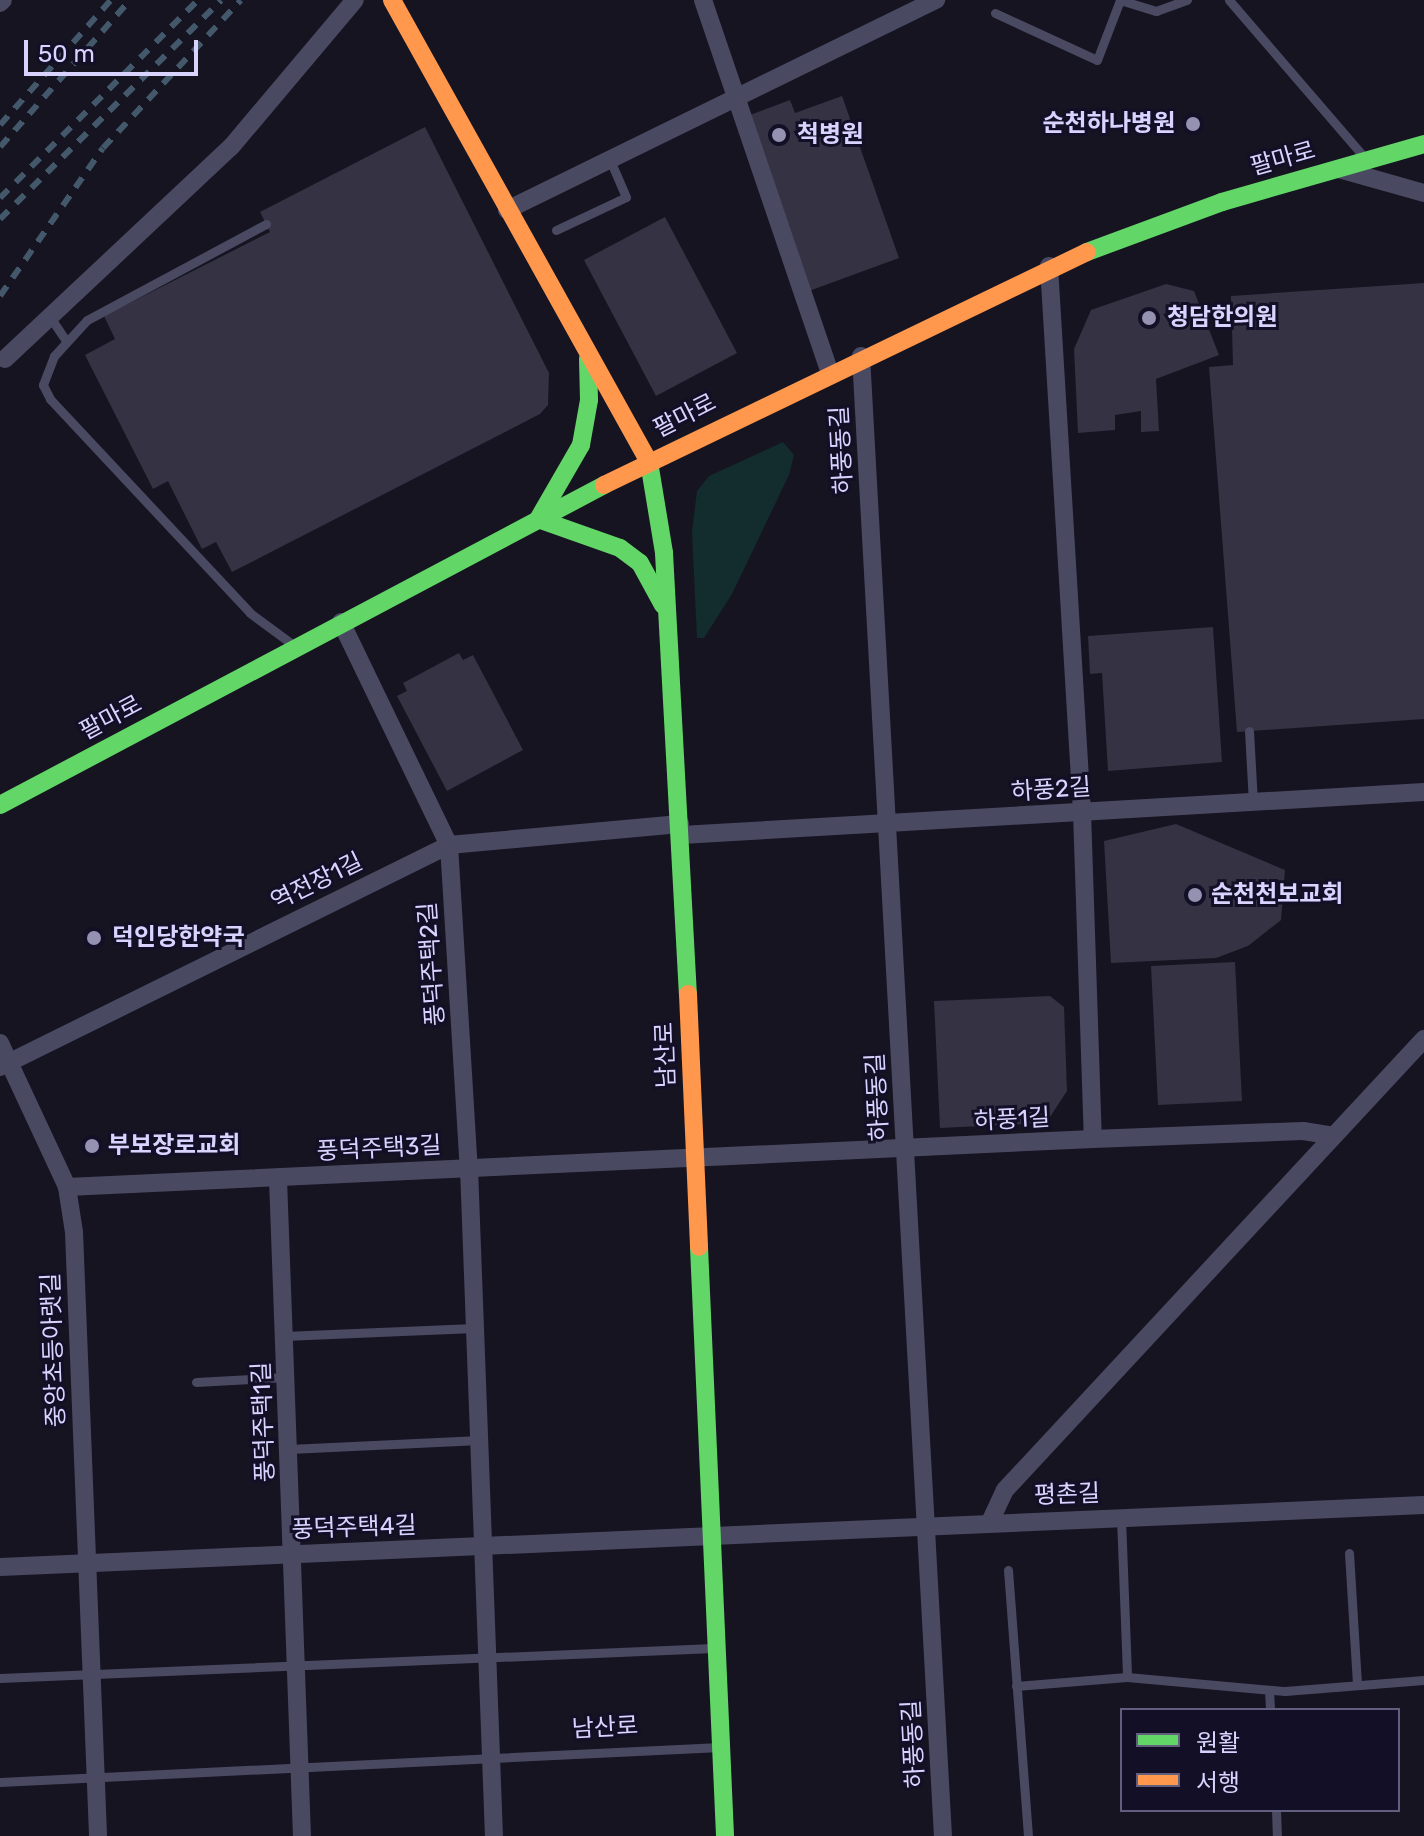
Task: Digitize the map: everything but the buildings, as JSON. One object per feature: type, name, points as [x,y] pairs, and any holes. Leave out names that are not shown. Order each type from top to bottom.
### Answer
[{"type":"street","points":[[5,359],[231,147],[355,0]]},
{"type":"street","points":[[392,0],[649,461]]},
{"type":"street","points":[[703,0],[829,371]]},
{"type":"street","points":[[507,210],[936,0]]},
{"type":"street","name":"팔마로","points":[[0,805],[649,461],[1049,266],[1222,202],[1424,144]]},
{"type":"street","points":[[1336,168],[1424,193]]},
{"type":"street","points":[[1049,266],[1082,812],[1093,1139]]},
{"type":"street","points":[[588,354],[589,400],[581,445],[538,519],[620,548],[640,563],[669,619]]},
{"type":"street","name":"하풍동길","points":[[861,356],[943,1836]]},
{"type":"street","name":"남산로","points":[[649,461],[669,619],[681,830],[725,1836]]},
{"type":"street","name":"풍덕주택2길","points":[[341,622],[449,845],[469,1168],[494,1836]]},
{"type":"street","name":"하풍2길","points":[[681,830],[887,825],[1424,792]]},
{"type":"street","name":"역전장1길","points":[[2,1057],[449,845],[681,830]]},
{"type":"street","points":[[990,1522],[1005,1490],[1424,1039]]},
{"type":"street","name":"중앙초등아랫길","points":[[2,1057],[67,1187],[74,1232],[98,1836]]},
{"type":"street","name":"하풍1길","points":[[693,1158],[1303,1131],[1333,1136]]},
{"type":"street","name":"풍덕주택3길","points":[[67,1187],[693,1158]]},
{"type":"street","name":"풍덕주택1길","points":[[278,1179],[302,1836]]},
{"type":"street","name":"평촌길","points":[[711,1538],[990,1522],[1424,1505]]},
{"type":"street","name":"풍덕주택4길","points":[[0,1567],[711,1538]]},
{"type":"lane","points":[[995,13],[1097,60],[1120,0],[1156,11],[1187,0]]},
{"type":"lane","points":[[1229,0],[1366,159]]},
{"type":"lane","points":[[556,230],[626,197],[610,160]]},
{"type":"lane","points":[[266,224],[107,305],[66,341],[44,377],[50,399],[250,613],[295,646]]},
{"type":"lane","points":[[50,317],[66,341]]},
{"type":"lane","points":[[1249,731],[1253,803]]},
{"type":"lane","points":[[284,1336],[474,1328]]},
{"type":"lane","points":[[196,1382],[286,1377]]},
{"type":"lane","points":[[289,1449],[480,1440]]},
{"type":"lane","points":[[1121,1518],[1127,1677]]},
{"type":"lane","points":[[1349,1553],[1357,1685]]},
{"type":"lane","points":[[1008,1570],[1028,1836]]},
{"type":"lane","points":[[0,1678],[297,1663],[717,1648]]},
{"type":"lane","points":[[1016,1686],[1127,1677],[1269,1690],[1424,1680]]},
{"type":"lane","points":[[1269,1690],[1270,1708]]},
{"type":"lane","name":"남산로","points":[[491,1757],[721,1747]]},
{"type":"lane","points":[[0,1782],[491,1757]]},
{"type":"lane","points":[[1276,1812],[1277,1836]]},
{"type":"green space","points":[[783,442],[794,455],[789,475],[732,594],[704,638],[697,638],[692,532],[697,491],[709,476]]},
{"type":"railway","points":[[0,125],[111,0]]},
{"type":"railway","points":[[0,147],[130,0]]},
{"type":"railway","points":[[0,198],[198,0]]},
{"type":"railway","points":[[0,219],[221,0]]},
{"type":"railway","points":[[0,296],[103,148],[241,0]]},
{"type":"traffic: fast","points":[[1087,252],[1222,202],[1424,144]]},
{"type":"traffic: fast","points":[[540,516],[581,445],[589,400],[588,359]]},
{"type":"traffic: fast","points":[[649,462],[664,553],[688,994]]},
{"type":"traffic: fast","points":[[0,805],[604,485]]},
{"type":"traffic: fast","points":[[538,519],[620,548],[640,563],[663,605]]},
{"type":"traffic: fast","points":[[699,1247],[725,1836]]},
{"type":"traffic: slow","points":[[392,0],[649,462]]},
{"type":"traffic: slow","points":[[604,485],[1087,252]]},
{"type":"traffic: slow","points":[[688,994],[699,1247]]},
{"type":"place","name":"순천하나병원","points":[[1193,124]]},
{"type":"place","name":"척병원","points":[[779,135]]},
{"type":"place","name":"청담한의원","points":[[1149,318]]},
{"type":"place","name":"순천천보교회","points":[[1195,895]]},
{"type":"place","name":"덕인당한약국","points":[[94,938]]},
{"type":"place","name":"부보장로교회","points":[[92,1146]]}]
